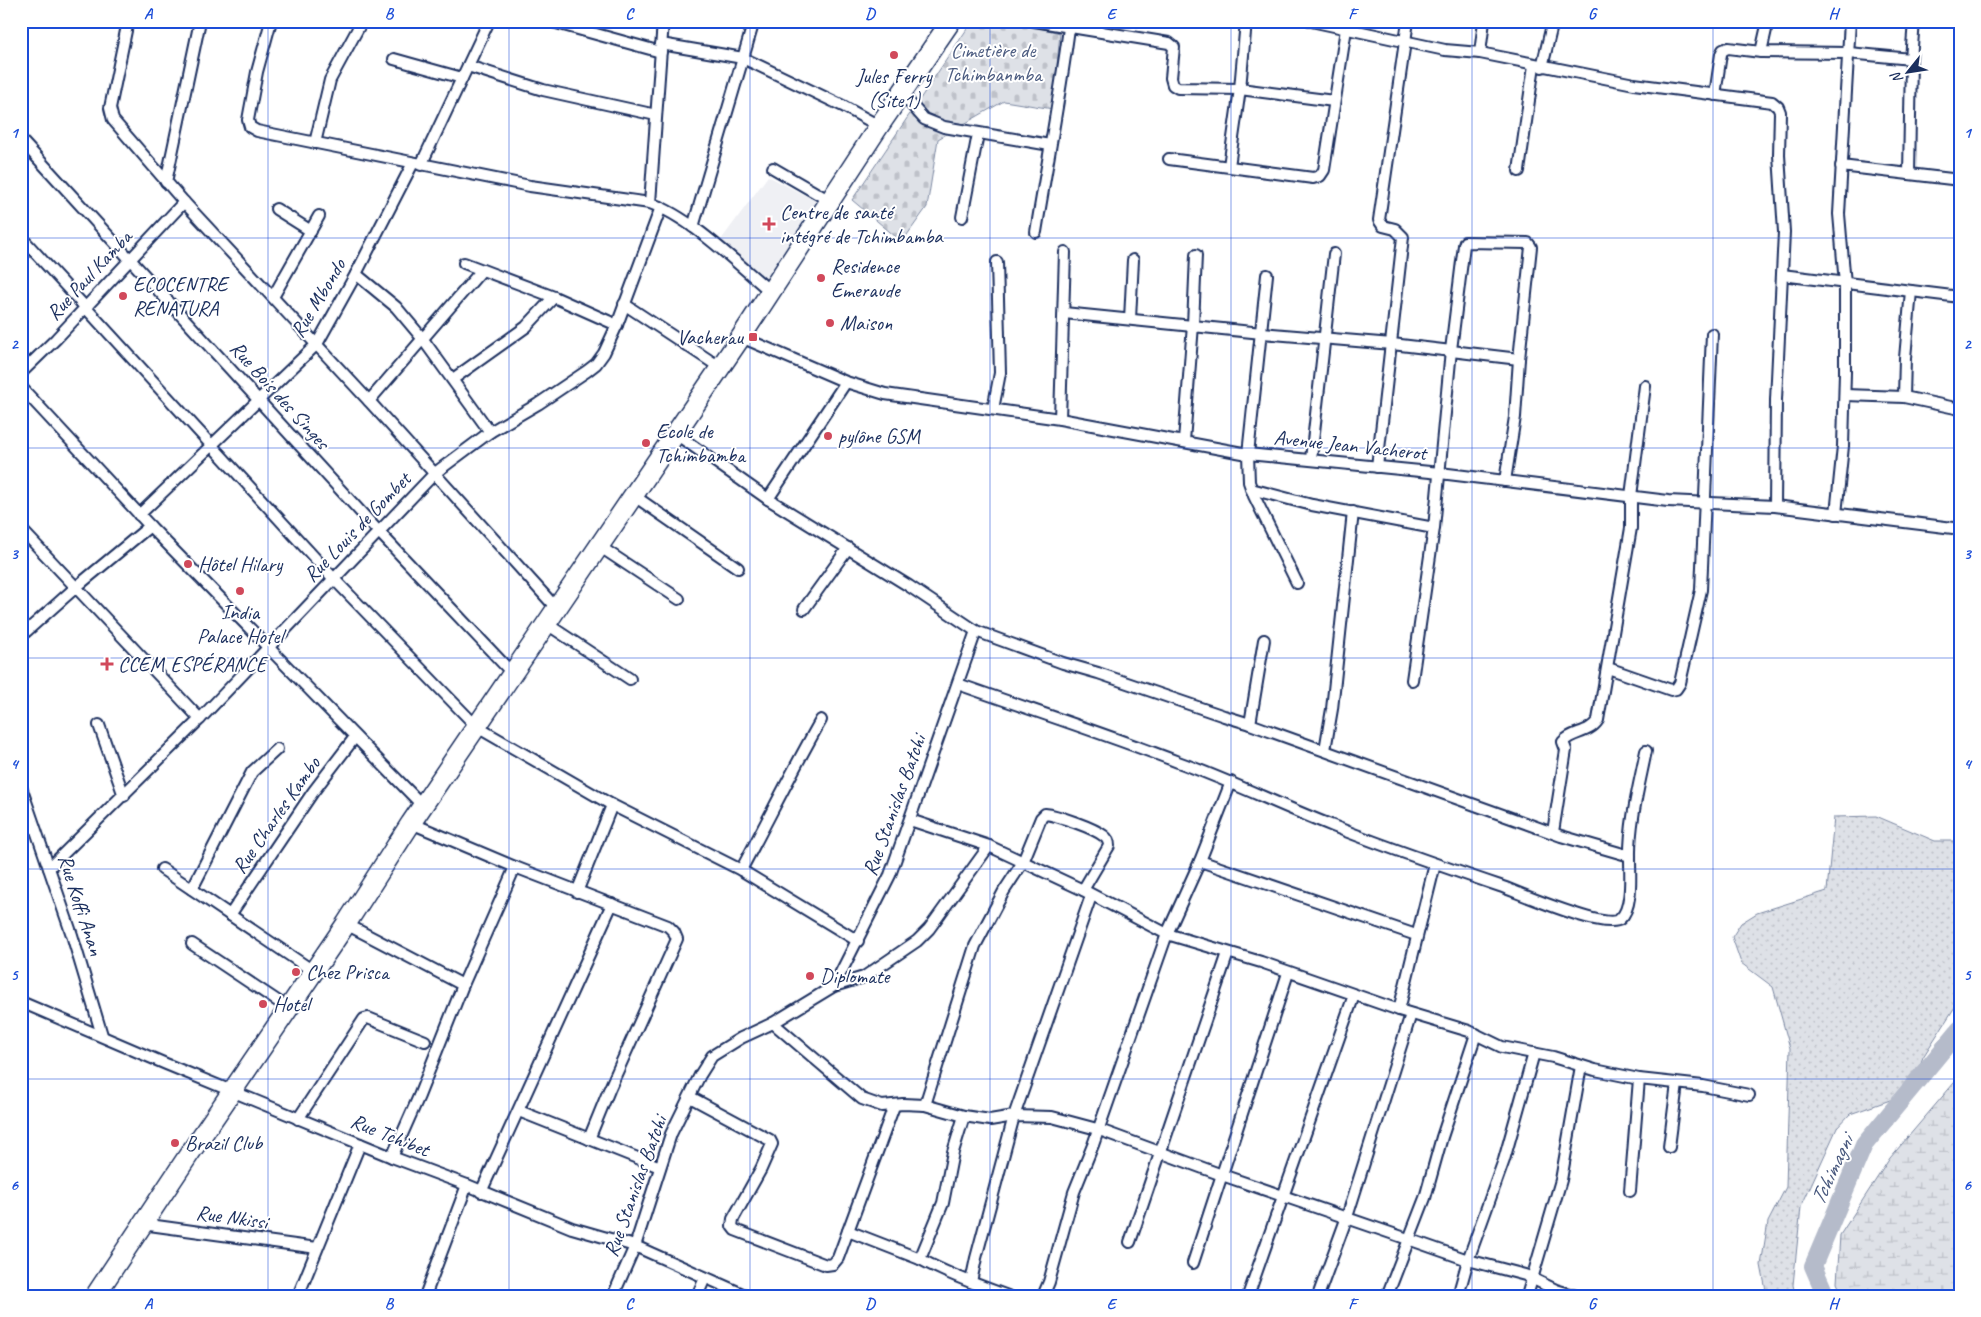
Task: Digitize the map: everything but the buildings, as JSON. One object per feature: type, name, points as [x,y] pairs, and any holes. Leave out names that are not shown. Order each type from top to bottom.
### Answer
[{"type":"highway","points":[[95,1296],[346,924],[411,823],[478,728],[633,495],[721,368],[879,126],[951,21]]},
{"type":"street","points":[[128,21],[110,108],[113,120],[184,202],[435,473],[552,617],[630,679]]},
{"type":"street","points":[[166,182],[200,21]]},
{"type":"street","points":[[271,21],[257,72],[248,120],[250,127],[257,131],[530,186],[650,203],[661,207],[693,227],[771,292]]},
{"type":"street","points":[[316,143],[330,80],[362,21]]},
{"type":"street","name":"Rue Mbondo","points":[[139,515],[210,444],[317,344],[417,164],[462,78],[489,21]]},
{"type":"street","points":[[549,21],[661,48],[743,58],[843,106],[879,126]]},
{"type":"street","points":[[650,203],[663,21]]},
{"type":"street","points":[[693,227],[754,21]]},
{"type":"street","points":[[1034,21],[1170,43],[1174,47],[1172,85],[1178,88],[1240,90],[1334,101]]},
{"type":"street","points":[[1229,166],[1240,90],[1246,21]]},
{"type":"street","points":[[1311,21],[1445,50],[1480,53],[1538,66],[1669,90],[1772,102],[1778,107],[1780,112],[1779,155],[1784,213],[1776,400],[1775,506],[1952,528]]},
{"type":"street","points":[[1376,467],[1392,344],[1403,237],[1395,229],[1383,226],[1379,220],[1408,21]]},
{"type":"street","points":[[1480,53],[1484,21]]},
{"type":"street","points":[[1519,171],[1538,66],[1553,21]]},
{"type":"street","points":[[1761,52],[1768,21]]},
{"type":"street","points":[[1836,514],[1843,446],[1845,395],[1845,284],[1838,219],[1850,21]]},
{"type":"street","points":[[1908,174],[1911,59],[1914,21]]},
{"type":"street","points":[[1036,232],[1070,28]]},
{"type":"street","points":[[1170,159],[1313,178],[1320,176],[1324,170],[1346,29]]},
{"type":"street","points":[[1716,94],[1721,54],[1723,50],[1728,48],[1761,52],[1849,53],[1911,59]]},
{"type":"street","points":[[394,59],[462,78]]},
{"type":"street","points":[[468,66],[542,90],[656,115]]},
{"type":"street","points":[[902,94],[924,119],[944,127],[1050,145]]},
{"type":"street","points":[[962,217],[978,134]]},
{"type":"street","name":"Rue Bois des Singes","points":[[21,140],[378,531],[513,674]]},
{"type":"street","points":[[1841,166],[1960,180]]},
{"type":"street","points":[[773,168],[830,201]]},
{"type":"street","name":"Rue Paul Kamba","points":[[21,373],[56,339],[184,202]]},
{"type":"street","name":"Rue Louis de Gombet","points":[[49,868],[200,719],[435,473],[490,432],[587,371],[604,353],[617,325],[661,207]]},
{"type":"street","points":[[276,209],[311,231]]},
{"type":"street","points":[[272,297],[319,216]]},
{"type":"street","points":[[21,237],[334,579],[478,728],[612,805],[741,870],[858,941]]},
{"type":"street","points":[[1412,680],[1434,528],[1451,350],[1465,242],[1528,244],[1532,250],[1519,359],[1512,447],[1505,481]]},
{"type":"street","points":[[1060,419],[1065,252]]},
{"type":"street","points":[[1311,459],[1334,254]]},
{"type":"street","points":[[1184,441],[1194,325],[1196,255]]},
{"type":"street","points":[[1130,319],[1133,260]]},
{"type":"street","points":[[464,262],[554,297],[617,325]]},
{"type":"street","points":[[993,409],[1000,373],[997,262]]},
{"type":"street","points":[[369,401],[482,270]]},
{"type":"street","points":[[356,274],[396,307],[453,379],[490,432]]},
{"type":"street","points":[[1267,275],[1248,454],[1251,489],[1297,583]]},
{"type":"street","points":[[1782,275],[1960,297]]},
{"type":"street","points":[[1904,397],[1905,358],[1911,291]]},
{"type":"street","points":[[453,379],[526,327],[554,297]]},
{"type":"street","points":[[624,304],[721,368]]},
{"type":"street","points":[[1064,313],[1392,344],[1519,359]]},
{"type":"street","points":[[1608,668],[1671,690],[1676,689],[1680,683],[1701,590],[1712,334]]},
{"type":"street","points":[[741,338],[846,382],[768,499]]},
{"type":"street","name":"Avenue Jean Vacherot","points":[[846,382],[894,396],[1060,419],[1248,454],[1440,472],[1668,501],[1775,506]]},
{"type":"street","points":[[1553,832],[1566,750],[1563,742],[1567,738],[1594,727],[1598,720],[1631,528],[1632,496],[1645,386]]},
{"type":"street","points":[[21,388],[139,515],[423,806]]},
{"type":"street","points":[[1845,395],[1904,397],[1960,408]]},
{"type":"street","points":[[676,434],[768,499],[909,586],[976,631],[1063,663],[1098,672],[1325,750],[1553,832],[1630,856]]},
{"type":"street","points":[[1251,489],[1434,528]]},
{"type":"street","points":[[633,495],[738,568]]},
{"type":"street","points":[[1325,750],[1332,709],[1353,512]]},
{"type":"street","points":[[21,636],[150,526]]},
{"type":"street","points":[[21,529],[200,719]]},
{"type":"street","points":[[599,546],[679,599]]},
{"type":"street","points":[[804,609],[848,548]]},
{"type":"street","name":"Rue Stanislas Batchi","points":[[834,986],[890,875],[976,631]]},
{"type":"street","points":[[1250,724],[1264,640]]},
{"type":"street","points":[[958,684],[1177,761],[1231,782],[1332,826],[1435,864],[1582,916],[1611,923],[1619,921],[1627,908],[1636,802],[1646,750]]},
{"type":"street","points":[[741,870],[769,819],[788,778],[821,720]]},
{"type":"street","points":[[99,725],[124,796]]},
{"type":"street","name":"Rue Charles Kambo","points":[[230,915],[313,792],[355,737]]},
{"type":"street","points":[[192,889],[252,772],[277,749]]},
{"type":"street","points":[[1043,1296],[1049,1282],[1074,1192],[1093,1145],[1097,1129],[1167,934],[1200,861],[1231,782]]},
{"type":"street","name":"Rue Koffi Anan","points":[[21,787],[102,1035]]},
{"type":"street","points":[[577,892],[612,805]]},
{"type":"street","points":[[924,1105],[975,946],[1000,898],[1023,862],[1041,818],[1045,814],[1078,824],[1104,836],[1109,846],[1087,893],[1014,1116],[971,1282]]},
{"type":"street","points":[[910,820],[989,846],[1167,934],[1476,1034],[1502,1047],[1639,1079],[1703,1086],[1749,1095]]},
{"type":"street","points":[[411,823],[515,868],[668,926],[674,932],[676,939],[589,1139]]},
{"type":"street","name":"Rue Stanislas Batchi","points":[[613,1296],[635,1246],[671,1134],[700,1075],[712,1056],[741,1038],[773,1023],[834,986],[864,977],[923,936],[989,846]]},
{"type":"street","points":[[1200,861],[1416,935]]},
{"type":"street","points":[[1399,1010],[1435,864]]},
{"type":"street","points":[[392,1158],[463,985],[515,868]]},
{"type":"street","points":[[162,869],[313,971]]},
{"type":"street","points":[[481,1192],[612,904]]},
{"type":"street","points":[[346,924],[463,985]]},
{"type":"street","points":[[192,944],[288,1008]]},
{"type":"street","points":[[1130,1242],[1228,953]]},
{"type":"street","points":[[1193,1263],[1288,973]]},
{"type":"street","points":[[1248,1296],[1354,995]]},
{"type":"street","name":"Rue Tchibet","points":[[21,1002],[392,1158],[467,1185],[572,1228],[635,1246],[747,1296]]},
{"type":"street","points":[[1318,1296],[1347,1217],[1411,1014]]},
{"type":"street","points":[[298,1119],[364,1020],[368,1018],[425,1041]]},
{"type":"street","points":[[773,1023],[862,1099],[882,1106],[924,1105],[964,1116],[990,1120],[1014,1116],[1052,1117],[1097,1129],[1222,1175],[1468,1260],[1532,1278],[1556,1290],[1576,1296]]},
{"type":"street","points":[[1387,1296],[1424,1198],[1476,1034]]},
{"type":"street","points":[[1458,1296],[1468,1260],[1504,1160],[1534,1053]]},
{"type":"street","points":[[1527,1296],[1561,1180],[1581,1066]]},
{"type":"street","points":[[1630,1191],[1639,1079]]},
{"type":"street","points":[[1669,1146],[1677,1084]]},
{"type":"street","points":[[690,1097],[770,1140],[772,1144],[761,1169],[733,1219],[732,1226],[735,1230],[826,1266],[833,1264],[838,1258],[894,1106]]},
{"type":"street","points":[[519,1111],[660,1167]]},
{"type":"street","points":[[920,1259],[943,1203],[953,1152],[964,1116]]},
{"type":"street","points":[[298,1296],[360,1144]]},
{"type":"street","points":[[425,1296],[467,1185]]},
{"type":"street","name":"Rue Nkissi","points":[[142,1224],[317,1248]]},
{"type":"street","points":[[848,1231],[1008,1296]]},
{"type":"street","points":[[697,1296],[704,1278]]},
{"type":"shaded area","name":"Centre de santé intégré de Tchimbamba","points":[[768,176],[821,204],[766,279],[718,244]]},
{"type":"green space","name":"Cimetière de Tchimbanmba","points":[[980,21],[1011,21],[1060,33],[1053,109],[1004,101],[938,139],[927,207],[902,242],[852,200],[971,23]]},
{"type":"green space","points":[[1876,816],[1935,841],[1960,841],[1960,999],[1923,1057],[1913,1085],[1896,1098],[1850,1114],[1837,1128],[1801,1207],[1793,1285],[1795,1294],[1794,1296],[1767,1296],[1761,1265],[1768,1222],[1786,1187],[1790,1048],[1773,987],[1741,963],[1732,937],[1741,923],[1757,913],[1827,891],[1834,817]]},
{"type":"green space","points":[[1960,1076],[1960,1296],[1843,1296],[1837,1283],[1840,1235],[1890,1158]]},
{"type":"waterway","name":"Tchimagni","points":[[1826,1296],[1813,1266],[1864,1145],[1960,1029]]},
{"type":"place","name":"Jules Ferry (Site1)","points":[[894,55]]},
{"type":"place","name":"Centre de santé intégré de Tchimbamba","points":[[769,224]]},
{"type":"place","name":"Residence Emeraude","points":[[821,278]]},
{"type":"place","name":"ECOCENTRE RENATURA","points":[[123,296]]},
{"type":"place","name":"Maison","points":[[830,323]]},
{"type":"place","name":"Vacherau","points":[[753,337]]},
{"type":"place","name":"pylône GSM","points":[[828,436]]},
{"type":"place","name":"Ecole de Tchimbamba","points":[[646,443]]},
{"type":"place","name":"Hôtel Hilary","points":[[188,564]]},
{"type":"place","name":"India Palace Hotel","points":[[240,591]]},
{"type":"place","name":"CCEM ESPÉRANCE","points":[[107,664]]},
{"type":"place","name":"Chez Prisca","points":[[296,972]]},
{"type":"place","name":"Diplomate","points":[[810,976]]},
{"type":"place","name":"Hotel","points":[[263,1004]]},
{"type":"place","name":"Brazil Club","points":[[175,1143]]}]
